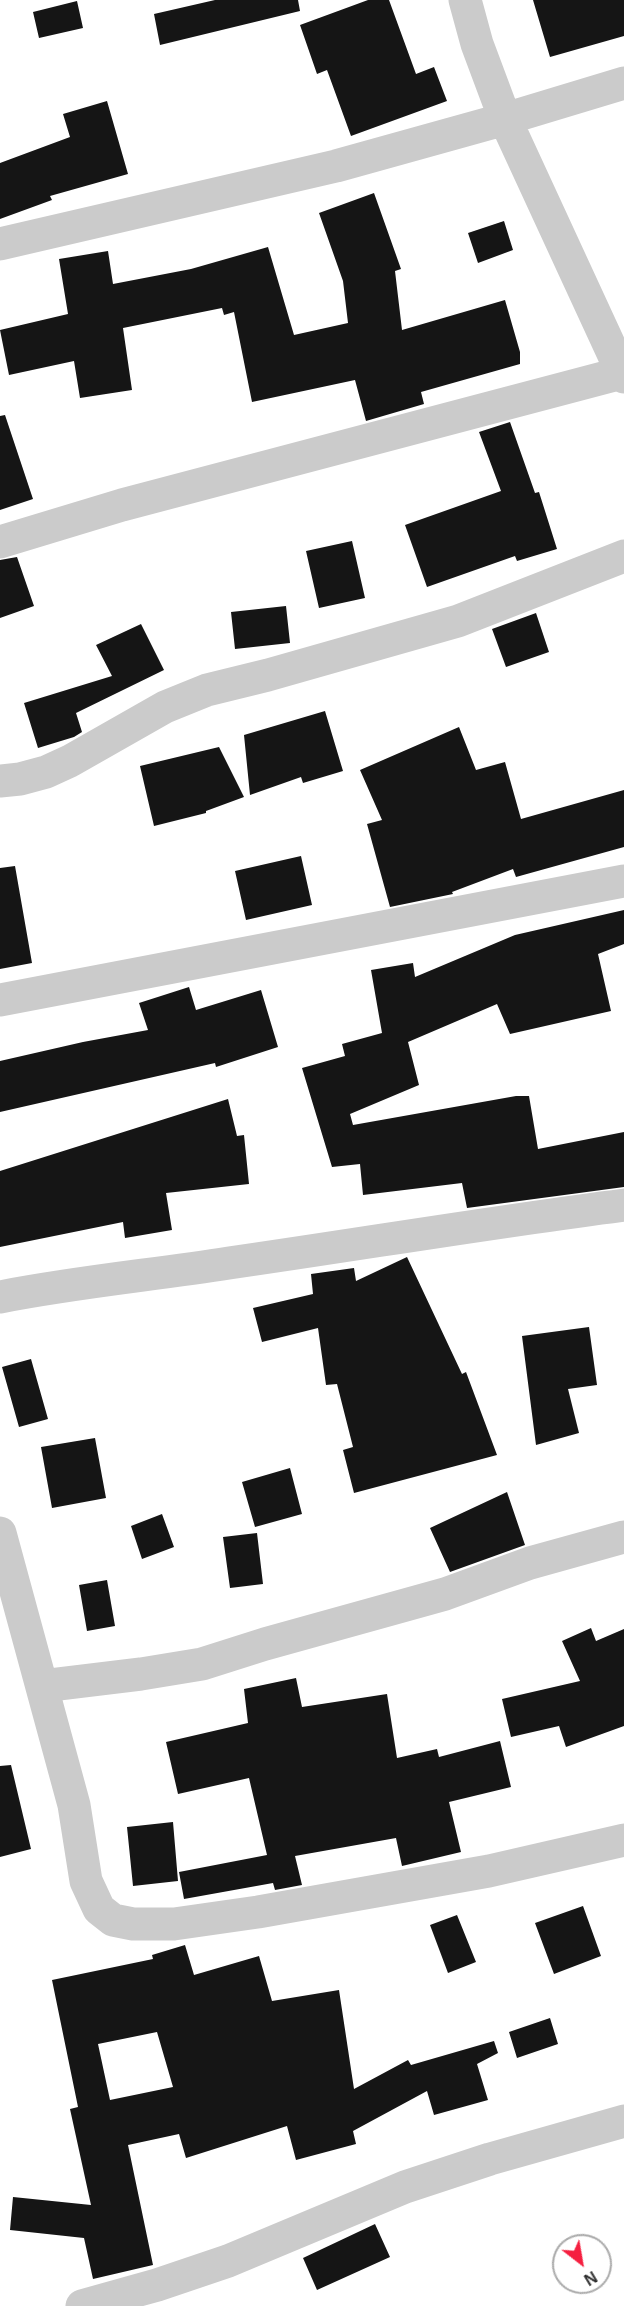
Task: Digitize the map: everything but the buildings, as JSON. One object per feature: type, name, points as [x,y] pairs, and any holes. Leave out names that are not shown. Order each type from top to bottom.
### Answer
[{"type":"street","points":[[0,542],[122,505],[623,375],[505,119],[477,44],[465,0]]},
{"type":"street","points":[[0,244],[336,166],[624,83]]},
{"type":"street","points":[[0,781],[20,779],[46,772],[70,761],[165,707],[207,690],[458,621],[624,556]]},
{"type":"street","points":[[0,1000],[624,881]]},
{"type":"street","points":[[0,1297],[46,1288],[170,1272],[479,1224],[624,1205]]},
{"type":"street","points":[[0,1533],[74,1805],[86,1881],[99,1909],[113,1920],[134,1924],[174,1924],[258,1912],[489,1871],[624,1840]]},
{"type":"street","points":[[42,1686],[201,1664],[445,1593],[530,1563],[624,1537]]},
{"type":"street","points":[[82,2306],[158,2285],[228,2261],[405,2187],[490,2159],[624,2121]]}]
